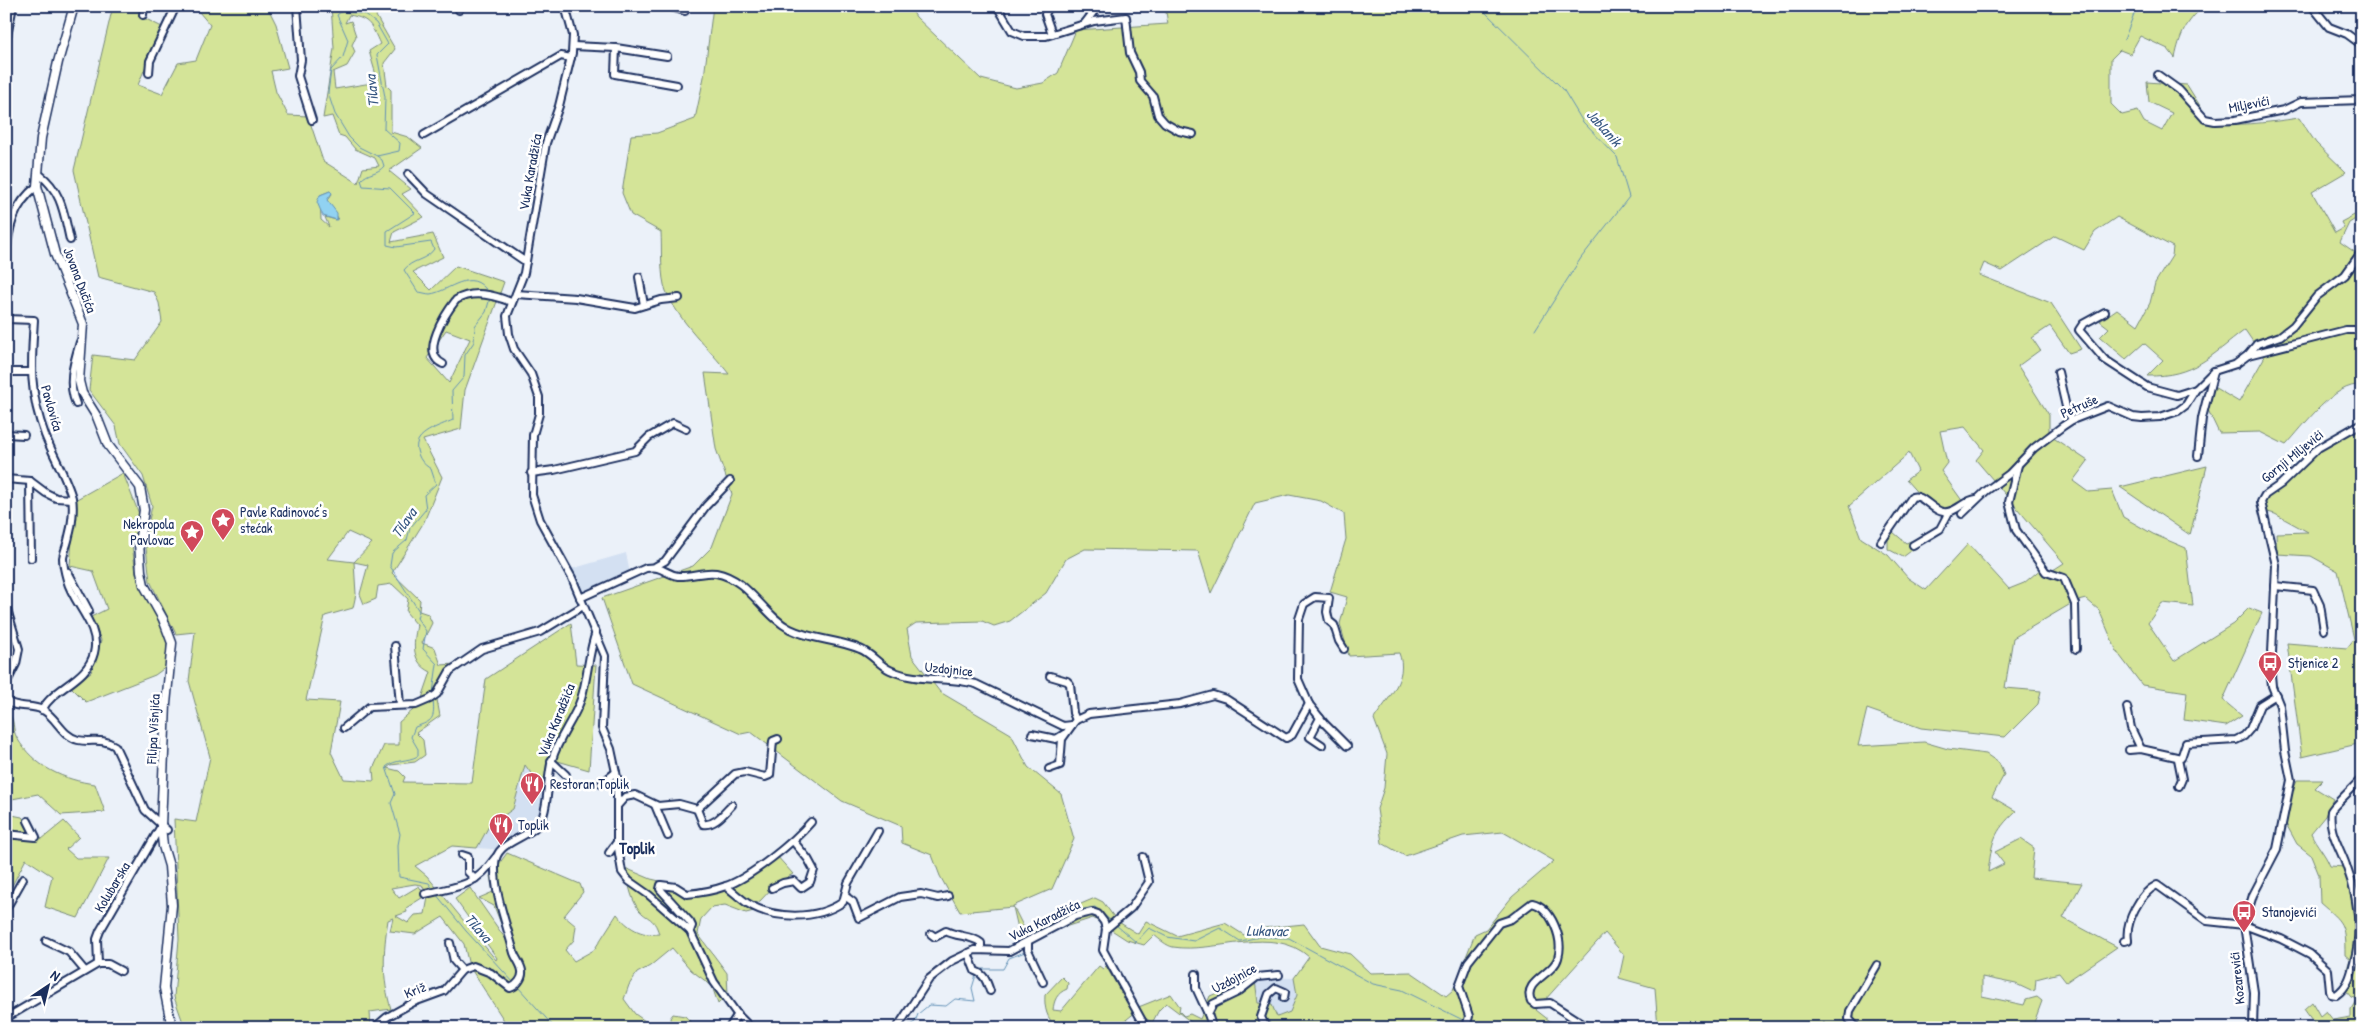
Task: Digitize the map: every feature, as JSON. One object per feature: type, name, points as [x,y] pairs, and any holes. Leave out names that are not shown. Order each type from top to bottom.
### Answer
[{"type":"main road","name":"Jovana Dučića","points":[[74,6],[58,62],[40,138],[37,186],[55,254],[83,324],[79,381],[82,393],[97,417],[108,445],[140,487],[144,510],[140,556],[144,585],[170,634]]},
{"type":"main road","name":"Filipa Višnjića","points":[[164,828],[166,704],[172,650],[170,634]]},
{"type":"main road","points":[[164,828],[163,846],[169,866],[172,904],[164,988],[166,1008],[172,1028]]},
{"type":"street","points":[[6,41],[13,6]]},
{"type":"street","points":[[143,15],[144,6]]},
{"type":"street","points":[[149,73],[150,61],[176,6]]},
{"type":"street","points":[[297,6],[301,66],[298,76],[312,120]]},
{"type":"street","name":"Vuka Karadžića","points":[[565,6],[573,46],[571,58],[559,106],[546,143],[526,262],[507,316],[509,334],[514,349],[534,380],[540,404],[533,435],[531,472],[534,506],[580,598],[605,656],[602,728],[612,749],[616,772],[618,805],[617,842],[622,872],[629,881],[649,895],[690,931],[714,982],[751,1028]]},
{"type":"street","points":[[667,6],[685,12]]},
{"type":"street","points":[[997,6],[1015,34],[1046,36],[1085,23],[1126,16],[1130,54],[1139,72],[1140,81],[1153,96],[1158,115],[1165,123],[1192,134]]},
{"type":"street","points":[[1085,23],[1098,6]]},
{"type":"street","points":[[2312,6],[2329,27],[2347,34],[2362,45]]},
{"type":"street","points":[[1049,7],[1045,14],[1052,34]]},
{"type":"street","points":[[573,46],[616,48],[667,56]]},
{"type":"street","points":[[616,48],[615,74],[677,85]]},
{"type":"street","points":[[424,135],[561,56],[571,58]]},
{"type":"street","name":"Miljevići","points":[[2158,75],[2179,90],[2205,119],[2215,121],[2235,120],[2284,110],[2300,102],[2362,100]]},
{"type":"street","points":[[38,174],[48,181],[62,200],[70,240]]},
{"type":"street","points":[[408,174],[428,194],[526,262]]},
{"type":"street","points":[[6,258],[8,228],[23,200],[37,186]]},
{"type":"street","points":[[2248,355],[2257,344],[2280,336],[2293,326],[2316,296],[2345,275],[2362,251]]},
{"type":"street","points":[[639,276],[644,305]]},
{"type":"street","points":[[442,364],[435,359],[434,341],[439,326],[450,308],[459,298],[489,294],[511,302]]},
{"type":"street","points":[[516,294],[584,299],[636,308],[680,298]]},
{"type":"street","points":[[2105,312],[2083,324],[2079,330],[2104,359],[2147,387],[2177,395],[2196,389]]},
{"type":"street","name":"Pavlovića","points":[[6,319],[34,320],[32,389],[44,433],[72,499],[70,534],[63,557],[72,596],[94,635],[94,652],[87,670],[48,699],[42,710]]},
{"type":"street","points":[[2248,355],[2346,330],[2362,330]]},
{"type":"street","points":[[76,404],[72,385],[72,370],[82,334]]},
{"type":"street","points":[[2257,344],[2262,352]]},
{"type":"street","name":"Petruše","points":[[1962,514],[2018,465],[2034,448],[2072,420],[2108,406],[2133,417],[2152,418],[2171,415],[2186,405],[2196,389],[2214,371],[2236,364],[2248,355]]},
{"type":"street","points":[[2198,456],[2202,418],[2214,371]]},
{"type":"street","points":[[6,372],[31,372]]},
{"type":"street","points":[[2058,372],[2066,407],[2072,420]]},
{"type":"street","name":"Gornji Miljevići","points":[[2275,586],[2276,565],[2269,530],[2262,508],[2264,495],[2282,484],[2318,448],[2362,422]]},
{"type":"street","points":[[531,472],[554,470],[635,451],[648,437],[673,423],[686,430]]},
{"type":"street","points":[[6,434],[24,435]]},
{"type":"street","points":[[2018,465],[2009,502],[2016,530],[2046,572],[2064,578],[2075,604],[2076,649]]},
{"type":"street","points":[[6,479],[30,481],[56,498],[72,499]]},
{"type":"street","points":[[30,481],[31,558]]},
{"type":"street","points":[[580,598],[665,561],[706,506],[730,481]]},
{"type":"street","points":[[1881,542],[1915,496],[1941,512],[1949,512],[1969,501],[1977,499]]},
{"type":"street","points":[[1913,545],[1940,529],[1949,512]]},
{"type":"street","name":"Uzdojnice","points":[[656,566],[680,576],[709,573],[728,577],[753,595],[779,623],[791,630],[806,636],[860,649],[881,665],[904,675],[922,680],[962,680],[976,684],[1058,725],[1074,722],[1089,714],[1180,704],[1213,696],[1226,700],[1286,738],[1292,735],[1309,704]]},
{"type":"street","points":[[65,567],[89,611]]},
{"type":"street","points":[[2244,925],[2252,895],[2277,850],[2291,787],[2282,718],[2271,675],[2275,586],[2313,590],[2320,605],[2324,630]]},
{"type":"street","points":[[1344,649],[1339,641],[1334,625],[1329,621],[1327,612],[1329,598],[1315,597],[1304,604],[1299,620],[1297,674],[1309,704],[1347,746]]},
{"type":"street","points":[[6,606],[19,649],[16,664],[6,684]]},
{"type":"street","points":[[344,728],[369,707],[416,705],[432,698],[450,671],[482,649],[534,635],[552,627],[583,606]]},
{"type":"street","name":"Vuka Karadžića","points":[[431,892],[460,887],[475,879],[485,872],[502,848],[533,829],[543,818],[552,761],[581,698],[596,632]]},
{"type":"street","points":[[395,646],[400,706]]},
{"type":"street","points":[[1049,769],[1060,766],[1062,739],[1074,722],[1070,684],[1064,679],[1050,676]]},
{"type":"street","points":[[2178,759],[2181,758],[2182,748],[2186,743],[2236,740],[2244,736],[2250,728],[2260,705],[2276,695]]},
{"type":"street","points":[[6,701],[15,706],[42,710]]},
{"type":"street","points":[[2127,708],[2132,728],[2141,749]]},
{"type":"street","name":"Filipa Višnjića","points":[[42,710],[70,737],[81,740],[100,740],[115,746],[145,810],[164,828]]},
{"type":"street","points":[[1320,718],[1310,737],[1322,745]]},
{"type":"street","points":[[1032,734],[1056,740],[1065,733]]},
{"type":"street","points":[[697,810],[735,774],[744,772],[765,777],[770,775],[773,741],[778,739]]},
{"type":"street","points":[[2129,750],[2141,749],[2178,759]]},
{"type":"street","points":[[2178,759],[2182,779],[2179,786]]},
{"type":"street","points":[[552,761],[564,773],[559,778]]},
{"type":"street","points":[[601,784],[616,772]]},
{"type":"street","points":[[2124,941],[2128,940],[2127,932],[2135,909],[2157,885],[2207,921],[2244,925],[2295,945],[2318,960],[2328,970],[2330,991],[2334,995],[2345,988],[2358,950],[2361,919],[2347,867],[2336,845],[2331,812],[2333,805],[2346,796],[2362,778]]},
{"type":"street","points":[[618,805],[625,797],[634,795],[655,805],[679,804],[697,810],[703,824],[708,824],[720,818],[732,805]]},
{"type":"street","points":[[655,805],[668,836]]},
{"type":"street","points":[[6,834],[36,836],[28,821]]},
{"type":"street","name":"Vuka Karadžića","points":[[690,931],[692,926],[690,922],[666,897],[660,886],[676,886],[687,894],[726,886],[748,874],[792,841],[811,822]]},
{"type":"street","name":"Kolubarska","points":[[98,964],[97,939],[100,931],[164,828]]},
{"type":"street","points":[[726,886],[748,904],[786,916],[818,912],[835,907],[843,902],[848,883],[878,831]]},
{"type":"street","points":[[772,888],[782,883],[794,881],[801,888],[810,882],[814,870],[808,859],[792,841]]},
{"type":"street","points":[[609,853],[617,842]]},
{"type":"street","points":[[450,943],[454,961],[462,970],[477,967],[491,973],[510,988],[516,985],[522,971],[515,956],[497,885],[495,862],[497,854]]},
{"type":"street","points":[[462,856],[468,857],[468,872],[475,879]]},
{"type":"street","points":[[1143,857],[1148,882],[1131,908],[1111,925],[1103,950],[1146,1028]]},
{"type":"street","points":[[6,909],[23,879]]},
{"type":"street","points":[[845,896],[853,902],[859,918],[900,897],[921,894],[938,898],[948,896]]},
{"type":"street","points":[[1466,1028],[1469,1016],[1459,986],[1468,962],[1499,923],[1511,919],[1532,903],[1537,904],[1546,911],[1554,924],[1559,946],[1558,958],[1553,968],[1533,985],[1529,997],[1535,1004],[1550,1003],[1559,1007],[1582,1026],[1588,1028]]},
{"type":"street","name":"Vuka Karadžića","points":[[897,1028],[929,979],[952,961],[968,953],[981,949],[1009,951],[1086,912],[1092,912],[1102,917],[1111,925]]},
{"type":"street","name":"Kozarevići","points":[[2244,925],[2254,992],[2253,1028]]},
{"type":"street","points":[[931,934],[936,937],[946,931],[954,935],[972,938],[981,943],[981,949]]},
{"type":"street","points":[[46,941],[69,952],[81,963],[85,971]]},
{"type":"street","points":[[1028,942],[1028,950],[1043,982]]},
{"type":"street","points":[[968,953],[975,971],[980,972],[986,980],[990,991]]},
{"type":"street","points":[[6,1018],[98,964],[108,964],[121,971]]},
{"type":"street","points":[[1857,1028],[1849,1019],[1850,1011],[1877,965]]},
{"type":"street","name":"Križ","points":[[374,1028],[387,1017],[414,1002],[444,991],[462,970]]},
{"type":"street","name":"Uzdojnice","points":[[1196,974],[1196,988],[1208,1014],[1209,1028]]},
{"type":"street","name":"Uzdojnice","points":[[1208,1014],[1213,1004],[1238,992],[1257,977],[1279,975]]},
{"type":"street","points":[[1266,1028],[1261,1017],[1269,994],[1276,988],[1285,992],[1284,998]]},
{"type":"street","points":[[729,1028],[738,1014]]},
{"type":"shaded area","points":[[626,553],[630,574],[583,594],[571,569]]},
{"type":"shaded area","name":"Restoran Toplik","points":[[525,765],[533,776],[554,785],[549,816],[528,835],[506,850],[477,848],[489,826],[513,809]]},
{"type":"shaded area","points":[[1251,977],[1294,978],[1297,995],[1290,1013],[1276,1017],[1258,1003],[1255,980]]},
{"type":"green space","points":[[113,6],[142,6],[142,17],[162,27],[138,85],[162,94],[178,63],[196,60],[210,25],[199,12],[201,6],[267,6],[276,24],[288,68],[271,71],[276,92],[288,115],[308,116],[323,161],[358,183],[363,168],[379,166],[375,158],[355,149],[345,137],[339,135],[332,116],[323,118],[334,48],[331,6],[380,6],[376,16],[395,49],[384,63],[387,86],[391,90],[391,132],[408,137],[422,148],[389,171],[411,189],[402,194],[424,217],[394,232],[391,242],[433,234],[443,257],[413,272],[431,290],[456,266],[504,282],[465,390],[461,429],[423,440],[442,477],[424,522],[392,573],[420,600],[419,611],[428,614],[432,623],[422,643],[435,648],[441,665],[455,664],[436,694],[440,716],[416,733],[423,740],[425,755],[415,762],[391,765],[387,768],[399,771],[405,777],[403,782],[472,783],[486,679],[571,623],[576,664],[596,665],[589,770],[547,758],[545,780],[533,776],[525,765],[513,809],[489,826],[477,848],[452,846],[415,866],[427,876],[496,960],[497,958],[455,899],[470,888],[509,944],[494,906],[479,898],[493,892],[490,876],[507,853],[580,884],[583,892],[564,916],[576,926],[574,940],[565,950],[574,961],[594,950],[617,914],[635,930],[646,934],[659,934],[655,924],[640,911],[635,903],[625,868],[651,879],[677,885],[687,896],[720,888],[744,904],[758,910],[746,913],[725,905],[712,907],[701,919],[698,934],[727,973],[728,994],[718,1004],[712,986],[691,970],[672,948],[650,966],[637,973],[629,985],[624,999],[635,1014],[655,1028],[509,1028],[469,966],[464,944],[443,917],[415,934],[390,931],[393,918],[388,920],[384,954],[386,987],[391,1009],[370,1012],[371,1028],[185,1028],[174,997],[179,939],[174,819],[196,822],[210,757],[189,681],[195,632],[176,634],[150,581],[145,539],[152,506],[143,476],[120,444],[116,426],[89,390],[93,355],[135,360],[162,322],[159,303],[154,292],[98,277],[74,170]],"holes":[[[349,15],[366,21],[372,28],[380,44],[369,51],[378,82],[335,89],[333,72],[347,66],[355,52],[352,45],[356,36],[351,21],[345,23]],[[330,191],[332,194],[327,200],[338,218],[336,220],[325,217],[329,227],[321,220],[320,195]],[[446,330],[470,339],[449,383],[427,358]],[[348,532],[372,543],[354,562],[328,559]],[[354,562],[368,565],[360,594],[364,604],[376,599],[378,586],[392,584],[408,599],[406,612],[417,625],[415,652],[420,663],[431,672],[420,704],[399,722],[399,745],[384,745],[373,769],[374,781],[344,779],[331,752],[340,702],[306,700],[325,616],[353,608],[356,594]],[[415,884],[422,885],[428,897],[425,914],[415,915],[408,923],[396,916],[407,912],[406,908],[425,896],[419,886],[399,898],[391,888]]]},
{"type":"green space","points":[[713,6],[909,6],[916,17],[981,79],[1016,88],[1043,83],[1058,73],[1076,30],[1168,24],[1165,6],[2204,6],[2192,18],[2184,30],[2175,58],[2168,49],[2140,36],[2130,54],[2120,50],[2111,59],[2111,104],[2122,115],[2138,111],[2144,122],[2162,131],[2172,113],[2149,102],[2147,82],[2187,85],[2207,117],[2201,122],[2238,124],[2299,118],[2316,143],[2346,172],[2312,192],[2335,233],[2344,228],[2341,222],[2362,211],[2362,215],[2349,223],[2340,242],[2362,257],[2362,385],[2351,386],[2341,390],[2330,398],[2286,445],[2260,432],[2219,433],[2208,410],[2212,386],[2239,402],[2264,358],[2245,330],[2211,356],[2189,369],[2177,373],[2147,376],[2163,360],[2144,343],[2126,359],[2100,337],[2109,328],[2100,321],[2117,309],[2138,325],[2150,303],[2155,283],[2172,256],[2173,247],[2117,217],[2095,232],[2084,250],[2055,236],[2002,271],[1984,263],[1979,275],[2051,303],[2081,349],[2069,353],[2050,326],[2032,338],[2040,350],[2018,366],[2049,415],[2049,435],[2088,461],[2073,481],[2088,492],[2112,490],[2123,517],[2153,534],[2186,548],[2193,606],[2162,603],[2148,623],[2174,661],[2233,624],[2249,608],[2262,613],[2223,700],[2242,716],[2226,726],[2184,720],[2187,692],[2142,685],[2117,652],[2099,610],[2086,599],[2074,602],[2013,638],[2005,688],[2041,691],[2038,704],[2005,737],[1921,728],[1867,709],[1858,746],[1924,742],[1948,749],[1986,754],[1999,763],[2004,775],[1992,797],[2016,811],[2002,825],[1995,838],[1988,872],[2004,864],[1995,852],[2021,839],[2034,848],[2031,878],[2082,883],[2063,918],[2117,947],[2066,982],[2059,973],[2036,979],[2035,990],[2031,991],[2016,984],[1982,977],[1982,996],[2024,1005],[2026,1000],[2037,997],[2042,1001],[2032,1028],[1824,1028],[1824,1022],[1821,1028],[1658,1028],[1655,988],[1619,978],[1624,955],[1605,933],[1536,1010],[1559,1028],[1459,1028],[1439,1021],[1431,1028],[1272,1028],[1269,1021],[1256,1028],[1199,1028],[1166,1003],[1159,1010],[1152,1023],[1137,1011],[1116,1028],[1086,1028],[1081,1025],[1079,1028],[1057,1028],[1047,1013],[1045,995],[1062,977],[1068,983],[1067,989],[1057,997],[1053,1010],[1061,1011],[1099,966],[1103,969],[1106,966],[1131,1010],[1171,994],[1180,1007],[1179,1011],[1184,1016],[1190,1014],[1200,1019],[1210,996],[1239,984],[1242,970],[1255,980],[1258,1003],[1272,1005],[1277,1017],[1290,1012],[1297,995],[1294,978],[1309,957],[1295,947],[1261,941],[1189,948],[1173,947],[1154,935],[1144,945],[1127,940],[1093,918],[1021,941],[1013,907],[960,912],[940,876],[932,855],[902,843],[901,826],[842,801],[751,732],[741,734],[632,684],[602,598],[693,566],[712,547],[732,494],[716,449],[705,373],[729,374],[686,324],[666,291],[662,270],[661,232],[631,215],[622,193],[631,135],[657,133],[695,119],[704,77]],"holes":[[[1965,427],[1984,450],[1976,460],[2064,563],[2050,572],[2042,568],[2024,583],[2009,589],[1968,544],[1926,590],[1908,578],[1888,555],[1861,538],[1849,506],[1909,453],[1918,471],[1906,480],[1921,497],[1943,512],[1951,510],[1963,502],[1941,471],[1947,463],[1940,431]],[[1289,495],[1321,501],[1344,514],[1346,539],[1330,592],[1347,597],[1340,624],[1349,656],[1399,653],[1401,662],[1399,680],[1374,719],[1387,754],[1384,788],[1377,809],[1382,843],[1405,856],[1463,836],[1503,832],[1554,861],[1512,897],[1486,929],[1475,934],[1453,990],[1446,996],[1411,972],[1370,973],[1350,954],[1320,946],[1304,924],[1255,929],[1244,935],[1225,923],[1177,936],[1146,921],[1138,934],[1117,921],[1103,902],[1095,898],[1024,928],[1013,906],[1052,889],[1074,839],[1061,794],[1028,767],[1011,734],[940,692],[912,656],[907,629],[916,623],[982,621],[994,626],[1010,621],[1046,593],[1066,559],[1085,549],[1198,551],[1211,593],[1255,503]]]},
{"type":"green space","points":[[2362,425],[2362,743],[2302,757],[2287,643],[2347,648],[2354,639],[2338,571],[2311,556],[2277,554],[2276,533],[2308,532],[2275,514],[2264,511],[2263,505],[2267,497],[2285,485],[2316,452]]},
{"type":"green space","points":[[2207,466],[2190,535],[2120,487]]},
{"type":"green space","points":[[123,473],[139,514],[132,545],[136,573],[167,639],[166,667],[155,675],[86,702],[70,686],[91,672],[101,640],[91,617],[107,609],[93,571],[70,566],[75,500]]},
{"type":"green space","points":[[1893,532],[1906,543],[1911,541],[1915,548],[1903,557],[1888,549],[1888,540]]},
{"type":"green space","points":[[6,709],[12,718],[17,738],[32,757],[61,775],[95,784],[105,812],[61,815],[38,794],[7,800],[12,815],[22,817],[42,839],[64,821],[79,837],[66,849],[76,858],[109,858],[78,918],[45,907],[52,876],[26,859],[6,897]]},
{"type":"green space","points":[[2297,780],[2323,780],[2315,788],[2333,799],[2325,816],[2311,833],[2330,866],[2346,867],[2357,918],[2357,937],[2362,938],[2362,1028],[2311,1028],[2314,1023],[2304,1009],[2312,1002],[2320,1016],[2326,1011],[2333,1020],[2351,1017],[2351,1009],[2357,999],[2351,997],[2346,991],[2353,972],[2347,969],[2350,959],[2345,955],[2341,924],[2320,903],[2319,875],[2311,855],[2297,844],[2285,822],[2290,796]]},
{"type":"green space","points":[[776,855],[793,874],[777,883],[760,901],[754,904],[729,887]]},
{"type":"green space","points":[[673,1014],[685,1016],[696,1028],[671,1028],[670,1018]]},
{"type":"water","points":[[330,191],[332,193],[327,200],[337,213],[337,220],[323,216],[317,202],[320,195]]},
{"type":"waterway","name":"Tilava","points":[[369,6],[364,14],[376,23],[388,44],[377,55],[385,97],[384,129],[400,143],[399,151],[377,156],[382,160],[384,166],[361,180],[363,186],[390,188],[415,213],[387,231],[387,245],[396,247],[431,242],[434,249],[431,253],[407,266],[404,270],[418,292],[430,294],[467,281],[474,281],[488,292]]},
{"type":"waterway","name":"Jablanik","points":[[1479,6],[1563,89],[1583,122],[1617,157],[1629,197],[1581,258],[1535,330]]},
{"type":"waterway","points":[[2124,40],[2137,6]]},
{"type":"waterway","name":"Tilava","points":[[363,14],[342,11],[337,15],[348,40],[343,57],[331,70],[328,93],[335,114],[349,137],[359,147],[377,156]]},
{"type":"waterway","name":"Tilava","points":[[433,693],[437,664],[423,649],[426,631],[417,618],[419,611],[390,566],[392,553],[407,540],[410,528],[426,509],[424,495],[436,484],[431,469],[419,456],[417,444],[423,435],[453,420],[452,391],[464,377],[465,355],[474,342],[475,326],[486,312],[490,298]]},
{"type":"waterway","name":"Tilava","points":[[433,700],[434,711],[432,718],[426,723],[415,727],[411,737],[418,749],[418,756],[390,764],[386,767],[395,794],[391,803],[400,834],[398,845],[399,877],[429,883],[434,891]]},
{"type":"waterway","name":"Tilava","points":[[436,894],[466,931],[514,983]]},
{"type":"waterway","name":"Lukavac","points":[[1026,938],[1049,921],[1085,909],[1095,907],[1111,921]]},
{"type":"waterway","name":"Lukavac","points":[[1116,925],[1136,942],[1149,928],[1167,937],[1194,941],[1220,928],[1240,941],[1260,937],[1289,938],[1373,984],[1402,990],[1465,1021]]},
{"type":"waterway","name":"Lukavac","points":[[982,969],[1003,969],[1009,958],[1025,952]]},
{"type":"waterway","name":"Lukavac","points":[[904,1028],[915,1022],[918,1014],[929,1005],[946,1006],[955,999],[975,1001],[972,988],[976,975]]},
{"type":"waterway","name":"Tilava","points":[[518,987],[555,1028]]},
{"type":"waterway","name":"Lukavac","points":[[1472,1024],[1477,1028]]},
{"type":"place","name":"Pavle Radinovoć's stećak","points":[[223,541]]},
{"type":"place","name":"Nekropola Pavlovac","points":[[192,553]]},
{"type":"place","name":"Stjenice 2","points":[[2270,684]]},
{"type":"place","name":"Restoran Toplik","points":[[532,805]]},
{"type":"place","name":"Toplik","points":[[501,846]]},
{"type":"place","name":"Stanojevići","points":[[2244,933]]},
{"type":"district","name":"Toplik","points":[[637,848]]}]
